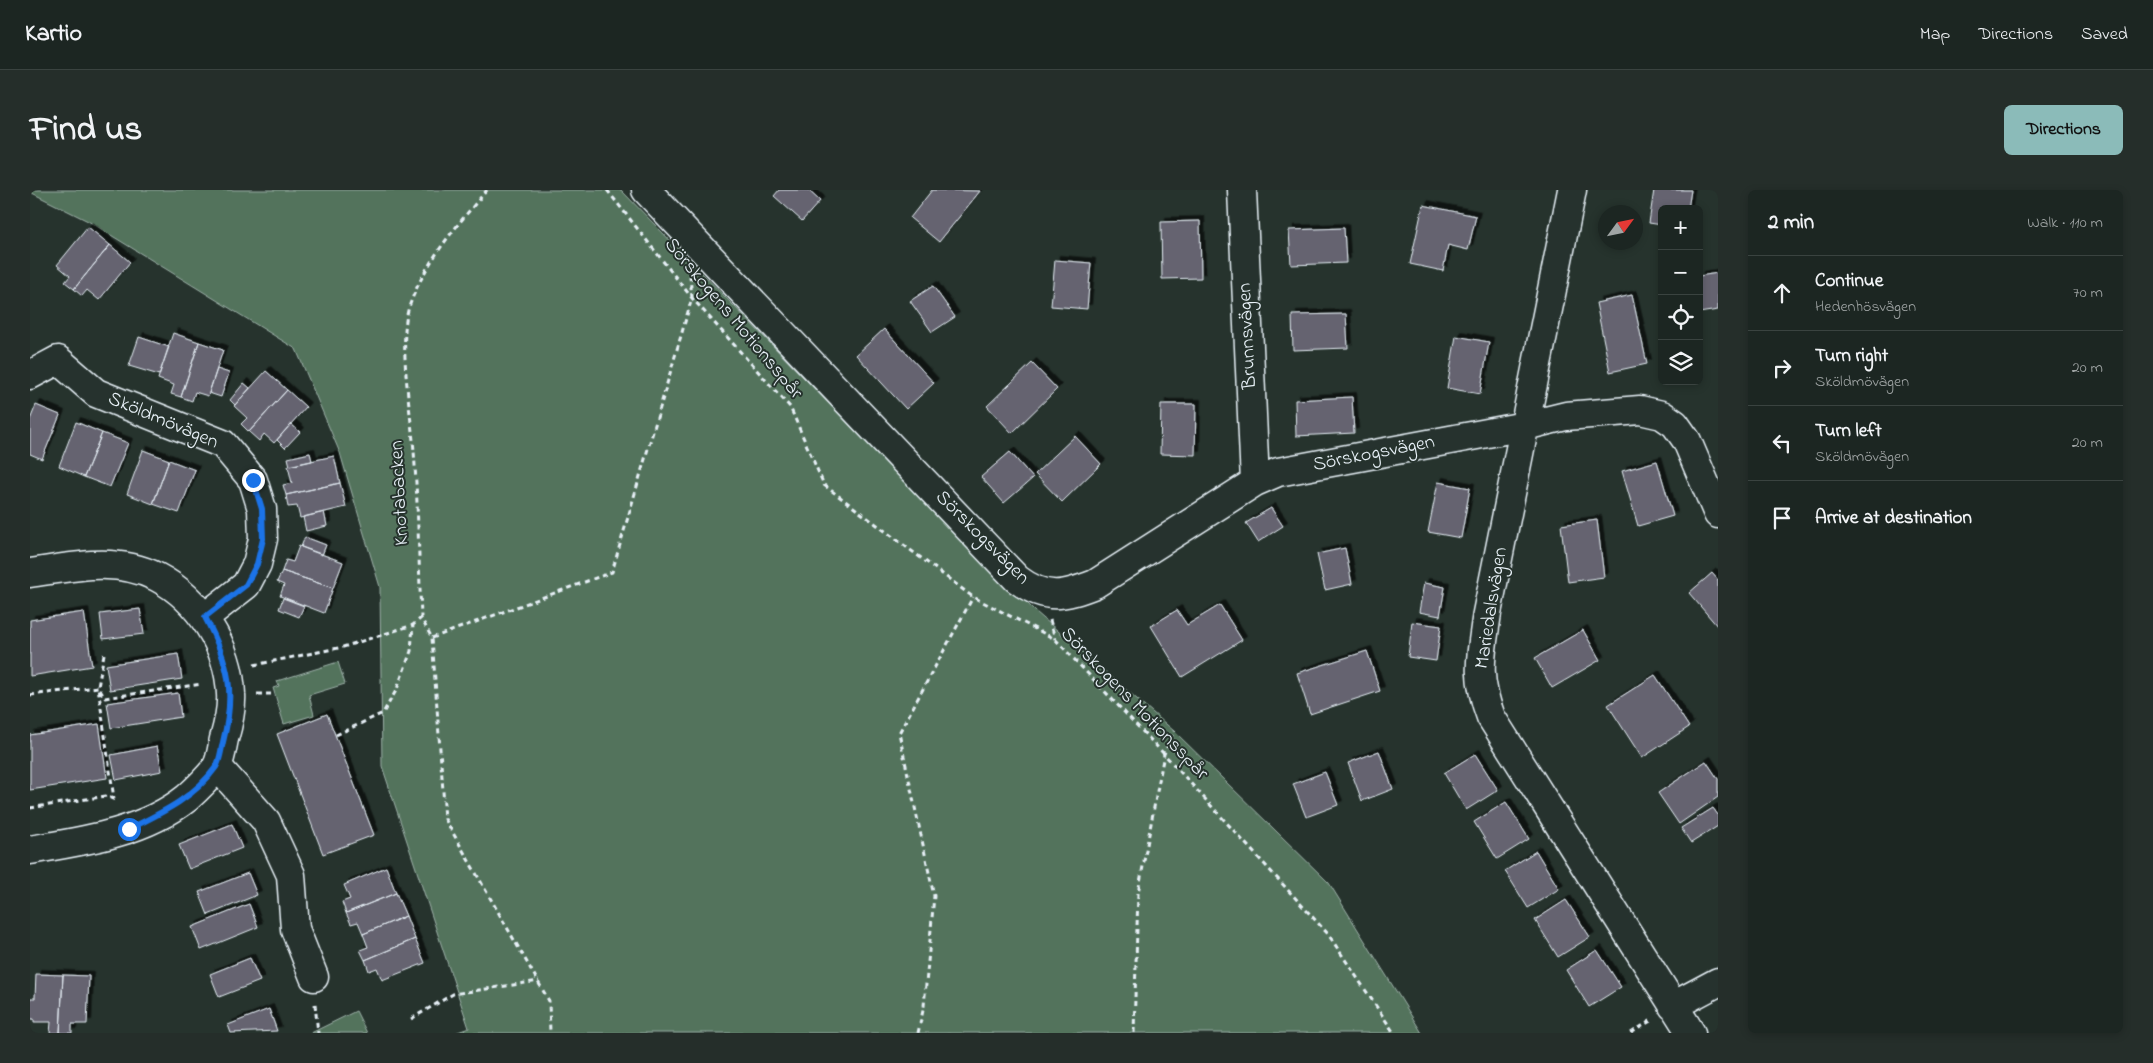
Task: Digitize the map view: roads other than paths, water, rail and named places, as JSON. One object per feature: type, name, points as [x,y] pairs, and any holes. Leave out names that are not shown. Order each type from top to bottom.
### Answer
[{"type":"street","name":"Sörskogsvägen","points":[[646,190],[790,343],[901,455],[1017,579],[1029,588],[1043,594],[1058,596],[1095,584],[1255,482],[1278,472],[1576,415],[1640,410],[1662,415],[1675,424],[1687,441],[1718,514]]},
{"type":"street","name":"Brunnsvägen","points":[[1242,190],[1255,482]]},
{"type":"street","name":"Mariedalsvägen","points":[[1572,190],[1487,613],[1480,663],[1482,693],[1491,717],[1691,1033]]},
{"type":"street","name":"Sköldmövägen","points":[[30,375],[58,360],[96,393],[223,444],[253,480],[262,509],[263,539],[257,564],[246,585],[205,617]]},
{"type":"street","points":[[30,573],[100,564],[132,569],[156,577],[186,599],[205,617],[218,643],[228,670],[231,694],[227,726],[217,766],[186,798],[163,813],[129,829],[84,841],[30,850]]},
{"type":"street","points":[[217,766],[266,821],[291,875],[296,929],[314,978]]},
{"type":"street","points":[[1673,1006],[1718,982]]}]
